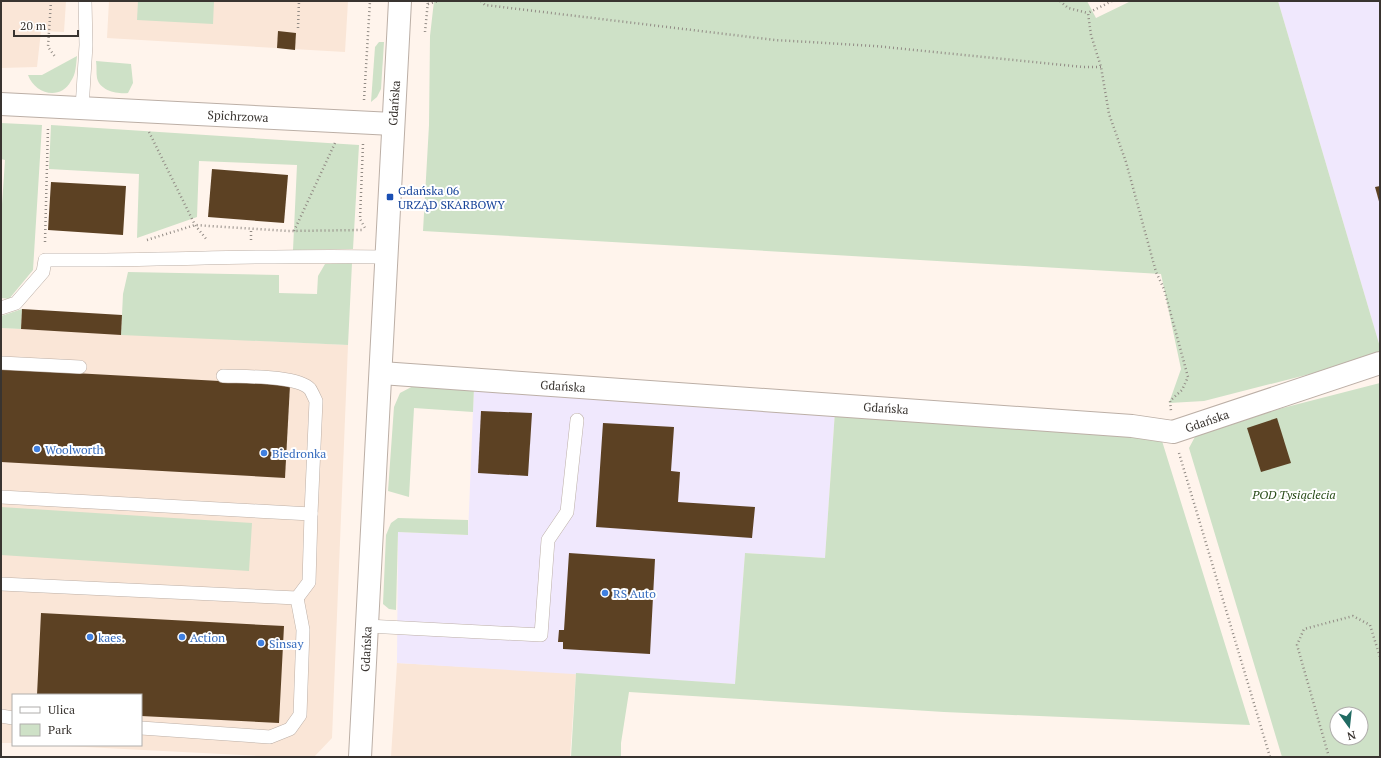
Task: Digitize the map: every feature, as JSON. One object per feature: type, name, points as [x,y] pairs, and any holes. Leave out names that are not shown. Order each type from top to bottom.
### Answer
[{"type":"street","name":"Gdańska","points":[[360,757],[400,1]]},
{"type":"street","name":"Spichrzowa","points":[[1,104],[393,124]]},
{"type":"street","name":"Gdańska","points":[[381,374],[1001,416],[1132,426],[1172,432],[1380,363]]},
{"type":"lane","points":[[82,108],[86,46],[85,1]]},
{"type":"lane","points":[[1,308],[16,303],[43,272],[45,260],[117,261],[220,256],[386,257]]},
{"type":"lane","points":[[1,363],[80,367]]},
{"type":"lane","points":[[142,728],[270,737],[290,729],[300,715],[303,630],[297,598],[309,582],[316,400],[310,389],[290,380],[223,376]]},
{"type":"lane","points":[[367,626],[541,635],[548,540],[567,512],[577,420]]},
{"type":"lane","points":[[1,497],[311,514]]},
{"type":"lane","points":[[1,584],[297,598]]},
{"type":"lane","points":[[1,716],[12,718]]},
{"type":"path","points":[[51,1],[48,47],[56,58]]},
{"type":"path","points":[[298,28],[299,1]]},
{"type":"path","points":[[425,32],[428,2],[438,1]]},
{"type":"path","points":[[481,1],[485,5],[775,40],[875,46],[1083,67],[1101,67]]},
{"type":"path","points":[[1060,1],[1068,8],[1088,13],[1112,1]]},
{"type":"path","points":[[1088,13],[1090,35],[1101,67],[1109,114],[1126,162],[1156,272],[1164,289],[1188,377],[1182,390],[1170,401],[1172,432],[1270,757]]},
{"type":"path","points":[[45,260],[48,119]]},
{"type":"path","points":[[148,132],[195,225],[220,256]]},
{"type":"path","points":[[294,231],[336,139]]},
{"type":"path","points":[[146,241],[195,225],[294,231],[362,230]]},
{"type":"path","points":[[1329,757],[1297,645],[1304,629],[1353,616],[1370,625],[1380,657]]},
{"type":"shaded area","points":[[1,1],[66,1],[64,32],[41,31],[37,67],[1,68]]},
{"type":"shaded area","points":[[109,1],[348,1],[345,52],[107,38]]},
{"type":"shaded area","points":[[1278,1],[1380,1],[1380,347]]},
{"type":"shaded area","points":[[1,328],[348,345],[332,738],[314,757],[278,757],[65,746],[142,746],[142,694],[12,694],[12,743],[1,743]]},
{"type":"shaded area","points":[[474,387],[835,411],[825,558],[745,553],[735,684],[397,663],[398,532],[468,535]]},
{"type":"shaded area","points":[[397,663],[576,673],[570,757],[391,757]]},
{"type":"green space","points":[[138,1],[214,1],[213,24],[137,20]]},
{"type":"green space","points":[[434,1],[1087,1],[1096,18],[1131,1],[1278,1],[1380,347],[1380,356],[1204,401],[1169,403],[1181,369],[1161,274],[423,231],[429,125],[430,36]]},
{"type":"green space","points":[[379,42],[384,42],[381,89],[377,97],[371,102],[375,47]]},
{"type":"green space","points":[[77,56],[76,69],[73,78],[61,91],[48,93],[42,91],[31,82],[28,75],[42,75]]},
{"type":"green space","points":[[96,61],[131,64],[133,83],[128,93],[110,91],[102,86],[97,78]]},
{"type":"green space","points":[[1,123],[42,125],[33,270],[9,299],[1,298],[1,219],[5,160],[1,159]]},
{"type":"green space","points":[[51,125],[359,145],[353,249],[293,250],[297,165],[199,161],[197,217],[137,238],[139,174],[49,169]]},
{"type":"green space","points":[[352,263],[348,345],[121,335],[123,294],[128,272],[279,275],[279,293],[317,294],[318,276],[325,264]]},
{"type":"green space","points":[[22,309],[21,329],[1,328],[1,316]]},
{"type":"green space","name":"POD Tysiąclecia","points":[[1380,383],[1380,757],[1282,757],[1189,448],[1197,433],[1224,423]]},
{"type":"green space","points":[[417,384],[474,387],[473,412],[414,408],[409,497],[388,491],[394,407],[400,393]]},
{"type":"green space","points":[[835,411],[1158,428],[1250,725],[944,712],[629,692],[621,743],[621,757],[571,757],[576,673],[735,684],[745,553],[825,558]]},
{"type":"green space","points":[[1,507],[252,523],[249,571],[1,555]]},
{"type":"green space","points":[[398,518],[468,520],[468,535],[398,532],[396,610],[389,609],[383,604],[386,535],[391,523]]},
{"type":"building","points":[[278,31],[296,33],[295,50],[277,48]]},
{"type":"building","points":[[212,169],[288,175],[284,223],[208,217]]},
{"type":"building","points":[[51,182],[126,186],[123,235],[48,230]]},
{"type":"building","points":[[1380,186],[1380,205],[1375,187]]},
{"type":"building","points":[[22,309],[122,315],[121,335],[21,329]]},
{"type":"building","points":[[1,369],[290,385],[285,478],[1,462]]},
{"type":"building","points":[[481,411],[532,413],[528,476],[478,473]]},
{"type":"building","points":[[1277,418],[1291,463],[1261,472],[1247,428]]},
{"type":"building","points":[[603,423],[674,427],[671,471],[680,472],[678,502],[755,507],[752,538],[596,527]]},
{"type":"building","points":[[569,553],[655,559],[650,654],[563,649],[563,642],[558,642],[559,630],[564,630]]},
{"type":"building","points":[[41,613],[284,626],[279,723],[142,716],[142,694],[37,694]]},
{"type":"place","name":"Gdańska 06 URZĄD SKARBOWY","points":[[390,197]]},
{"type":"place","name":"Woolworth","points":[[37,449]]},
{"type":"place","name":"Biedronka","points":[[264,453]]},
{"type":"place","name":"RS Auto","points":[[605,593]]},
{"type":"place","name":"kaes.","points":[[90,637]]},
{"type":"place","name":"Action","points":[[182,637]]},
{"type":"place","name":"Sinsay","points":[[261,643]]}]
